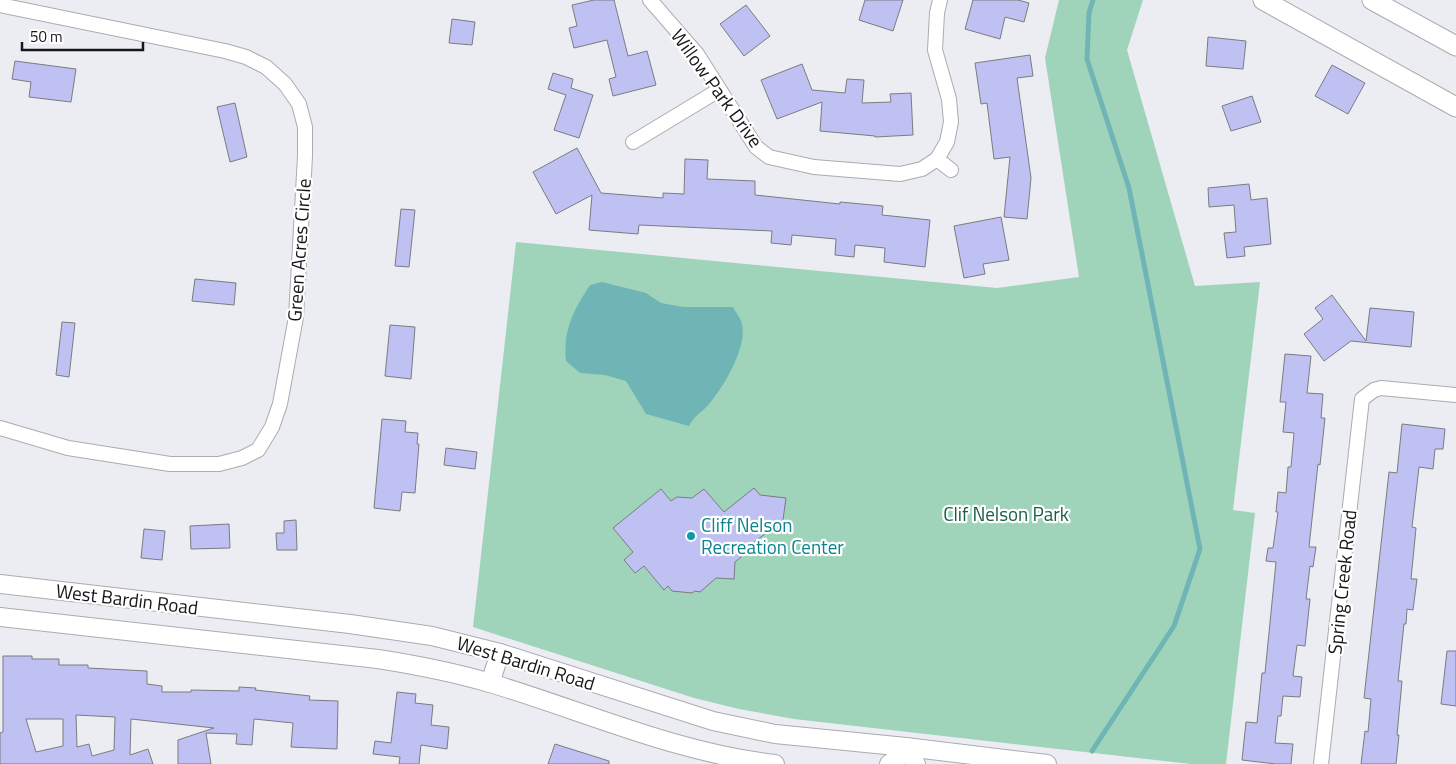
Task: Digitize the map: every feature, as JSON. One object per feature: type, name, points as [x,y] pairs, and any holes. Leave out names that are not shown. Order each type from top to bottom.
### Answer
[{"type":"main road","points":[[1263,0],[1456,108]]},
{"type":"main road","points":[[1372,0],[1456,46]]},
{"type":"street","name":"Willow Park Drive","points":[[650,0],[697,54],[756,147],[769,157],[814,168],[900,174],[922,169],[937,158]]},
{"type":"street","points":[[940,0],[937,13],[935,50],[949,99],[951,122],[947,142],[937,158],[950,170]]},
{"type":"street","name":"Green Acres Circle","points":[[0,6],[217,49],[246,57],[266,67],[285,84],[299,104],[305,127],[296,317],[280,404],[272,427],[258,450],[242,458],[219,464],[170,464],[68,448],[0,428]]},
{"type":"street","points":[[633,142],[719,90]]},
{"type":"street","name":"Spring Creek Road","points":[[1321,764],[1362,399],[1374,390],[1381,388],[1456,395]]},
{"type":"street","name":"West Bardin Road","points":[[0,584],[350,624],[432,636],[500,653],[713,721],[775,734],[1047,764]]},
{"type":"street","name":"West Bardin Road","points":[[0,617],[378,659],[438,669],[490,683],[706,752],[775,764]]},
{"type":"street","points":[[490,683],[500,653]]},
{"type":"street","points":[[890,764],[900,756],[906,747],[916,764]]},
{"type":"green space","name":"Clif Nelson Park","points":[[1059,0],[1143,0],[1127,50],[1195,286],[1260,282],[1233,510],[1255,513],[1226,764],[1191,764],[794,719],[739,709],[694,698],[473,627],[516,242],[997,288],[1079,277],[1045,58]]},
{"type":"water","points":[[602,282],[646,293],[661,303],[683,307],[733,307],[738,315],[743,330],[742,341],[734,364],[716,395],[689,426],[646,414],[626,381],[605,375],[580,373],[566,361],[566,340],[574,312],[590,285]]},
{"type":"building","points":[[594,0],[614,0],[628,56],[647,51],[656,85],[613,96],[609,79],[616,77],[607,40],[574,48],[569,28],[577,26],[572,5]]},
{"type":"building","points":[[865,0],[903,0],[893,31],[859,20]]},
{"type":"building","points":[[973,0],[1018,0],[1029,3],[1024,22],[1005,17],[1000,39],[965,29]]},
{"type":"building","points":[[746,5],[770,36],[744,56],[720,24]]},
{"type":"building","points":[[452,19],[475,22],[472,45],[449,43]]},
{"type":"building","points":[[1208,37],[1246,41],[1243,69],[1206,66]]},
{"type":"building","points":[[1030,55],[1033,76],[1017,78],[1031,178],[1027,219],[1004,217],[1010,157],[994,159],[987,103],[981,104],[975,63]]},
{"type":"building","points":[[15,61],[76,69],[71,102],[29,97],[31,82],[12,79]]},
{"type":"building","points":[[802,64],[812,90],[845,93],[847,79],[864,80],[862,103],[891,102],[890,94],[911,93],[913,135],[875,137],[820,131],[822,102],[777,119],[761,80]]},
{"type":"building","points":[[1332,65],[1365,83],[1348,114],[1315,96]]},
{"type":"building","points":[[553,73],[573,79],[571,88],[593,95],[579,138],[554,130],[566,95],[548,89]]},
{"type":"building","points":[[1252,96],[1261,122],[1231,131],[1222,106]]},
{"type":"building","points":[[235,103],[247,157],[230,162],[217,107]]},
{"type":"building","points":[[577,148],[601,193],[663,198],[663,193],[684,194],[685,159],[708,160],[707,179],[755,181],[755,195],[840,204],[840,202],[883,206],[882,215],[930,220],[925,267],[884,262],[885,248],[855,245],[854,257],[835,255],[836,239],[792,235],[791,245],[771,243],[772,231],[639,225],[638,234],[589,230],[592,195],[556,214],[533,172]]},
{"type":"building","points":[[1249,184],[1251,200],[1267,198],[1271,244],[1244,247],[1245,256],[1227,258],[1224,233],[1236,232],[1234,205],[1209,207],[1208,188]]},
{"type":"building","points":[[401,209],[415,210],[409,267],[395,266]]},
{"type":"building","points":[[1001,217],[1009,260],[983,264],[985,274],[964,278],[954,226]]},
{"type":"building","points":[[195,279],[236,283],[234,305],[192,301]]},
{"type":"building","points":[[1332,295],[1366,341],[1370,308],[1414,312],[1411,347],[1351,341],[1324,361],[1304,334],[1323,319],[1315,308]]},
{"type":"building","points":[[62,322],[75,323],[69,377],[56,375]]},
{"type":"building","points":[[390,325],[415,327],[411,379],[385,376]]},
{"type":"building","points":[[1285,354],[1311,356],[1307,393],[1323,394],[1321,418],[1325,418],[1309,547],[1316,547],[1313,567],[1310,566],[1306,599],[1310,599],[1305,646],[1297,645],[1293,676],[1302,677],[1300,697],[1283,696],[1281,716],[1278,716],[1275,743],[1293,744],[1291,764],[1276,764],[1242,760],[1246,722],[1257,723],[1262,673],[1265,673],[1276,562],[1266,561],[1268,548],[1273,548],[1278,512],[1276,512],[1278,492],[1286,493],[1288,467],[1291,467],[1294,433],[1283,432],[1286,402],[1280,402]]},
{"type":"building","points":[[382,419],[406,421],[405,432],[418,433],[417,444],[419,444],[415,493],[402,492],[400,511],[374,508]]},
{"type":"building","points":[[1402,424],[1445,429],[1443,449],[1435,449],[1433,469],[1419,467],[1412,527],[1416,528],[1411,579],[1417,579],[1413,610],[1407,609],[1406,624],[1404,624],[1398,681],[1402,681],[1396,764],[1361,764],[1365,731],[1368,732],[1371,699],[1364,698],[1389,472],[1397,473]]},
{"type":"building","points":[[446,448],[477,452],[475,469],[444,465]]},
{"type":"building","name":"Cliff Nelson Recreation Center","points":[[754,488],[760,495],[786,498],[783,520],[753,543],[752,548],[735,562],[734,579],[716,578],[700,592],[672,591],[668,586],[664,590],[644,566],[635,573],[624,560],[633,552],[613,528],[661,489],[671,501],[677,497],[692,498],[704,489],[724,512]]},
{"type":"building","points":[[296,520],[297,550],[277,550],[276,533],[284,533],[284,521]]},
{"type":"building","points":[[229,524],[230,548],[191,549],[190,526]]},
{"type":"building","points":[[144,529],[165,531],[162,560],[141,558]]},
{"type":"building","points":[[1447,651],[1456,651],[1456,706],[1441,704]]},
{"type":"building","points":[[3,656],[32,656],[32,659],[59,659],[59,665],[88,665],[88,668],[147,671],[147,684],[162,686],[162,692],[191,692],[191,690],[239,691],[239,687],[310,696],[309,700],[338,701],[337,749],[291,747],[293,723],[254,719],[252,745],[236,744],[237,734],[206,733],[211,764],[178,764],[178,740],[214,728],[131,719],[130,755],[148,749],[153,764],[0,764],[0,733],[3,732]],"holes":[[[76,715],[115,717],[114,750],[92,756],[89,744],[77,747]],[[26,719],[63,719],[63,746],[36,752]]]},
{"type":"building","points":[[397,692],[416,694],[415,703],[433,705],[431,725],[449,727],[447,749],[421,745],[419,764],[399,764],[400,757],[373,754],[375,741],[391,743]]},
{"type":"building","points":[[555,744],[609,761],[609,764],[548,764]]},
{"type":"waterway","points":[[1092,751],[1174,626],[1200,549],[1129,188],[1087,59],[1089,13],[1093,0]]},
{"type":"place","name":"Cliff Nelson Recreation Center","points":[[691,536]]}]
